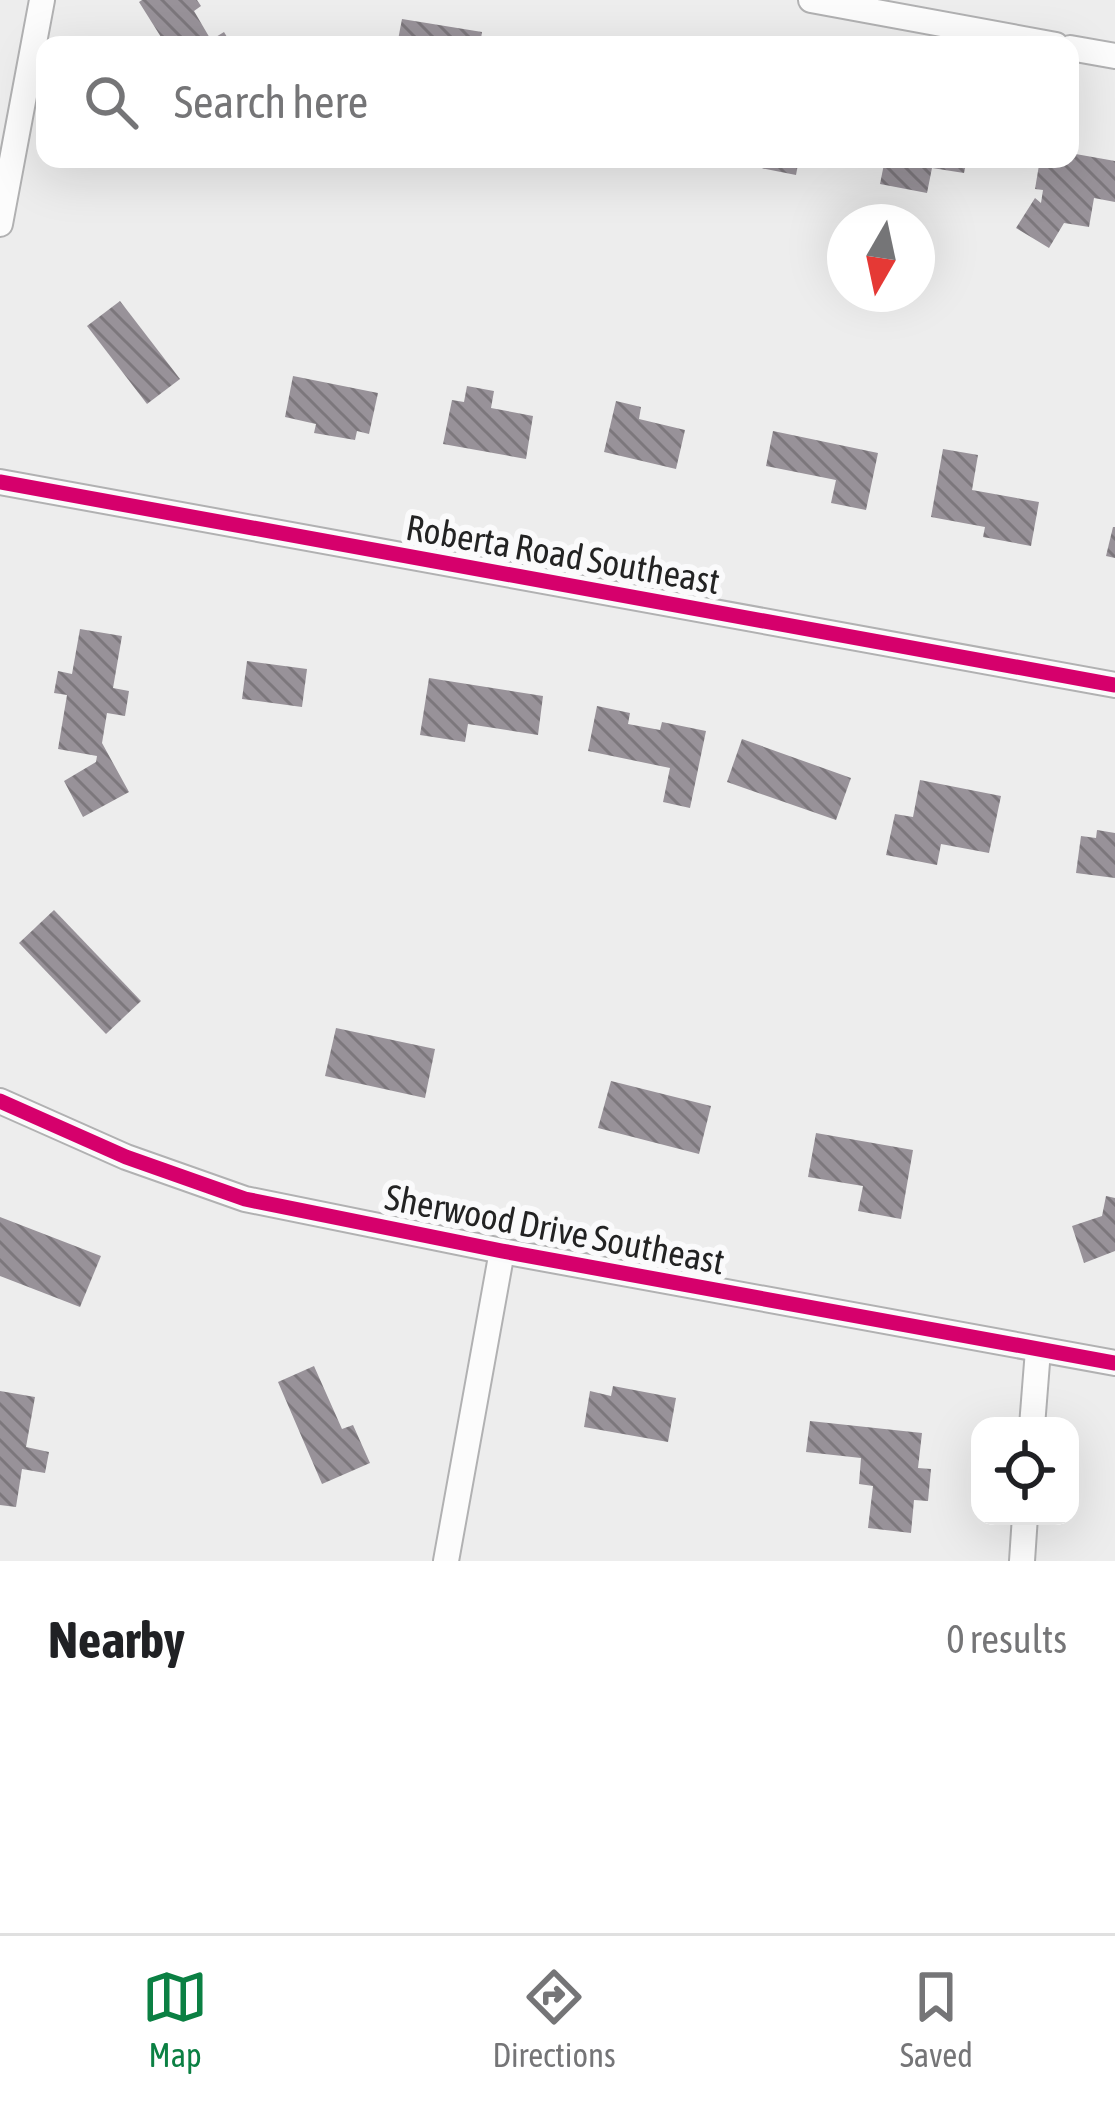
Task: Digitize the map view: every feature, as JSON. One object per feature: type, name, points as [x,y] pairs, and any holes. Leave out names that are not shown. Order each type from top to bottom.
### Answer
[{"type":"street","points":[[0,224],[42,0]]},
{"type":"street","points":[[812,0],[1007,36]]},
{"type":"street","points":[[1079,50],[1115,56]]},
{"type":"street","name":"Roberta Road Southeast","points":[[0,482],[1115,685]]},
{"type":"street","name":"Sherwood Drive Southeast","points":[[0,1100],[126,1157],[245,1199],[1115,1364]]},
{"type":"street","points":[[446,1561],[502,1251]]},
{"type":"street","points":[[1033,1417],[1038,1350]]},
{"type":"street","points":[[1022,1561],[1024,1525]]},
{"type":"building","points":[[197,0],[201,6],[194,11],[209,36],[160,36],[139,2]]},
{"type":"building","points":[[402,19],[482,32],[481,36],[399,36]]},
{"type":"building","points":[[1079,155],[1115,161],[1115,202],[1094,198],[1089,227],[1064,223],[1049,248],[1016,228],[1035,198],[1041,203],[1043,190],[1035,189],[1038,168],[1079,168]]},
{"type":"building","points":[[761,168],[797,168],[796,175]]},
{"type":"building","points":[[883,168],[932,168],[927,193],[880,184]]},
{"type":"building","points":[[120,301],[180,379],[147,404],[87,326]]},
{"type":"building","points":[[293,376],[378,393],[369,434],[357,431],[355,440],[314,433],[316,424],[285,417]]},
{"type":"building","points":[[467,386],[494,391],[491,408],[533,416],[526,459],[443,444],[452,400],[464,402]]},
{"type":"building","points":[[616,401],[641,407],[639,419],[685,430],[676,469],[604,452]]},
{"type":"building","points":[[773,431],[878,453],[866,510],[831,503],[836,480],[766,466]]},
{"type":"building","points":[[943,449],[978,455],[972,490],[1039,502],[1031,546],[983,537],[985,527],[931,517]]},
{"type":"building","points":[[1115,527],[1115,558],[1106,556]]},
{"type":"building","points":[[80,629],[122,636],[113,688],[129,691],[125,716],[107,713],[102,743],[129,792],[83,817],[64,781],[96,762],[97,756],[58,749],[67,695],[54,693],[58,671],[72,674]]},
{"type":"building","points":[[247,661],[307,669],[302,707],[242,699]]},
{"type":"building","points":[[429,678],[543,696],[538,735],[468,724],[465,742],[420,735]]},
{"type":"building","points":[[597,706],[630,713],[628,724],[660,730],[662,722],[706,731],[690,808],[663,802],[670,768],[588,751]]},
{"type":"building","points":[[742,739],[851,778],[836,820],[727,782]]},
{"type":"building","points":[[920,780],[1001,796],[989,853],[941,844],[937,865],[886,855],[895,814],[913,817]]},
{"type":"building","points":[[1097,830],[1115,833],[1115,878],[1076,873],[1081,836],[1096,838]]},
{"type":"building","points":[[54,910],[141,1001],[106,1034],[19,943]]},
{"type":"building","points":[[336,1028],[435,1049],[425,1098],[325,1076]]},
{"type":"building","points":[[611,1081],[711,1106],[699,1154],[598,1128]]},
{"type":"building","points":[[816,1133],[913,1150],[901,1219],[858,1211],[863,1186],[808,1177]]},
{"type":"building","points":[[1106,1196],[1115,1198],[1115,1251],[1084,1263],[1072,1226],[1102,1216]]},
{"type":"building","points":[[0,1217],[101,1256],[80,1307],[0,1276]]},
{"type":"building","points":[[314,1366],[342,1429],[353,1425],[370,1463],[322,1484],[278,1382]]},
{"type":"building","points":[[613,1386],[676,1398],[668,1442],[584,1427],[590,1391],[611,1396]]},
{"type":"building","points":[[0,1391],[35,1397],[26,1447],[49,1452],[45,1473],[22,1469],[16,1507],[0,1505]]},
{"type":"building","points":[[810,1421],[922,1433],[918,1468],[931,1469],[928,1501],[914,1500],[911,1533],[868,1528],[873,1486],[859,1484],[861,1458],[806,1452]]},
{"type":"cycle path","points":[[0,482],[1115,685]]},
{"type":"cycle path","points":[[0,1101],[126,1157],[245,1199],[1115,1363]]}]
